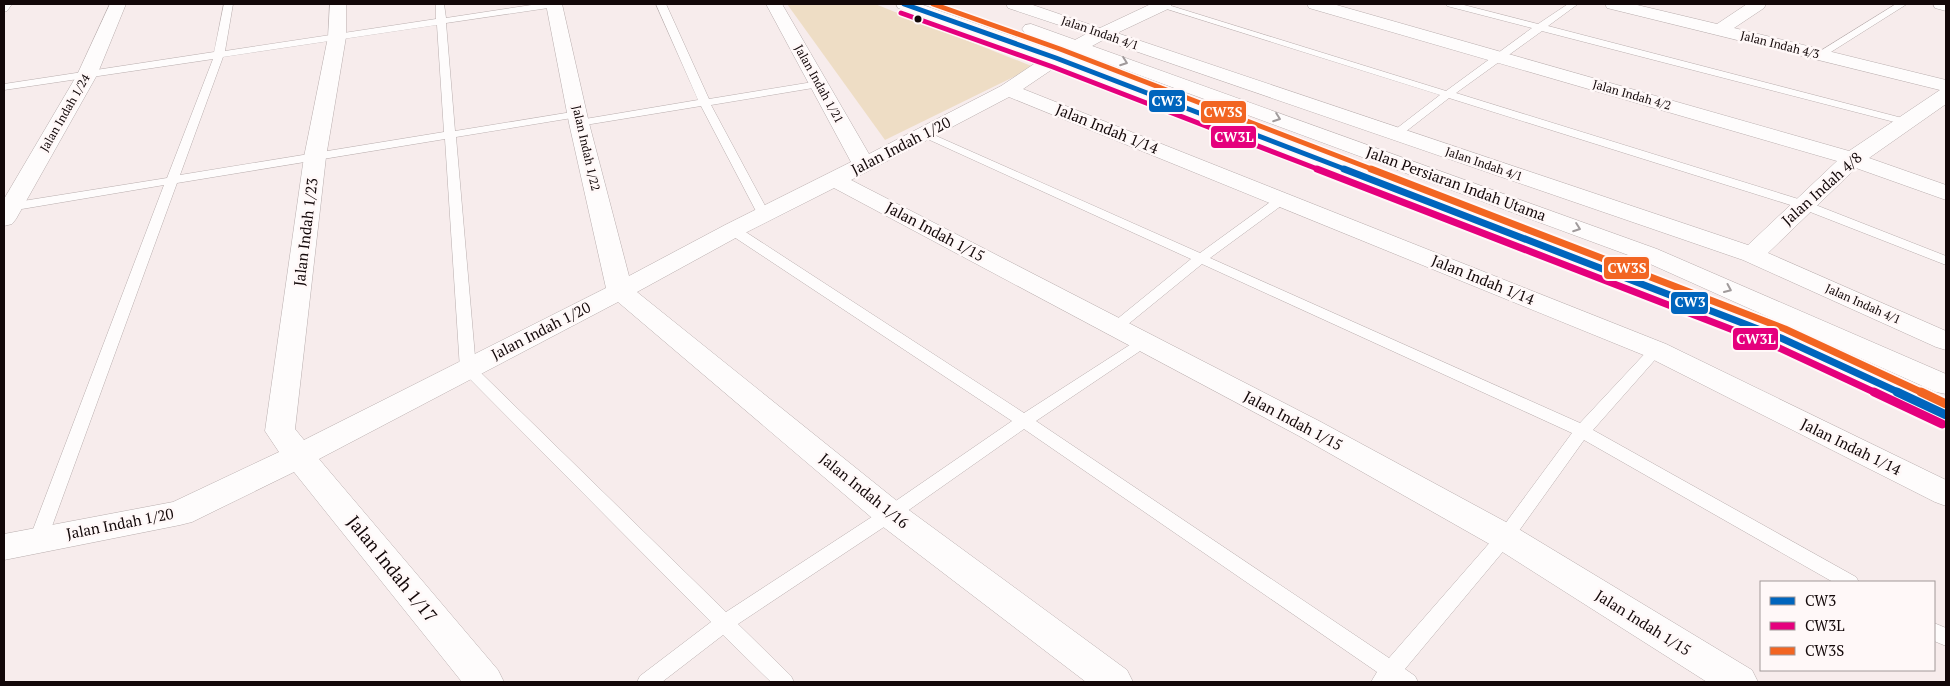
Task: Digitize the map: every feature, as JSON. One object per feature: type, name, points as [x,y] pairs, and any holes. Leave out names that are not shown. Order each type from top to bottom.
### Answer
[{"type":"street","name":"Jalan Indah 1/24","points":[[6,211],[87,75],[118,4]]},
{"type":"street","name":"Jalan Indah 1/23","points":[[298,456],[280,431],[315,157],[337,37],[338,4]]},
{"type":"street","name":"Jalan Indah 1/22","points":[[554,4],[620,291]]},
{"type":"street","name":"Jalan Indah 1/21","points":[[774,4],[864,165]]},
{"type":"street","name":"Jalan Persiaran Indah Utama","points":[[904,4],[1056,58],[1782,338],[1946,415]]},
{"type":"street","name":"Jalan Persiaran Indah Utama","points":[[958,4],[1648,254],[1946,385]]},
{"type":"street","name":"Jalan Indah 4/1","points":[[1014,4],[1752,255],[1946,341]]},
{"type":"street","name":"Jalan Indah 1/20","points":[[4,547],[180,513],[298,456],[620,291],[733,230],[925,134],[1008,90],[1056,58],[1101,33],[1160,4]]},
{"type":"street","name":"Jalan Indah 4/2","points":[[1316,4],[1852,159],[1946,193]]},
{"type":"street","name":"Jalan Indah 4/3","points":[[1613,4],[1946,86]]},
{"type":"street","points":[[1720,30],[1758,4]]},
{"type":"street","points":[[1941,4],[1946,6]]},
{"type":"street","name":"Jalan Indah 1/14","points":[[1008,90],[1656,350],[1946,494]]},
{"type":"street","name":"Jalan Indah 4/8","points":[[1752,255],[1852,159],[1946,95]]},
{"type":"street","name":"Jalan Indah 1/15","points":[[835,180],[1310,429],[1505,538],[1739,682]]},
{"type":"street","name":"Jalan Indah 1/16","points":[[620,291],[890,514],[1114,682]]},
{"type":"street","name":"Jalan Indah 1/17","points":[[298,456],[484,682]]},
{"type":"lane","points":[[4,9],[7,4]]},
{"type":"lane","points":[[38,540],[219,55],[228,4]]},
{"type":"lane","points":[[440,4],[468,369],[784,682]]},
{"type":"lane","points":[[4,87],[554,4]]},
{"type":"lane","points":[[661,4],[705,103],[764,215]]},
{"type":"lane","points":[[1160,4],[1804,205],[1946,261]]},
{"type":"lane","points":[[1450,4],[1906,122]]},
{"type":"lane","points":[[1396,134],[1498,56],[1574,4]]},
{"type":"lane","points":[[1818,55],[1902,4]]},
{"type":"lane","points":[[6,211],[173,180],[450,135],[705,103],[819,84]]},
{"type":"lane","points":[[925,134],[1582,431],[1847,581]]},
{"type":"lane","points":[[1116,327],[1200,259],[1281,200]]},
{"type":"lane","points":[[733,230],[1024,421],[1386,677],[1408,682]]},
{"type":"lane","points":[[647,682],[724,623],[890,514],[1024,421],[1144,342]]},
{"type":"lane","points":[[1386,677],[1505,538],[1582,431],[1656,350]]},
{"type":"lane","points":[[1935,632],[1946,638]]},
{"type":"shaded area","points":[[787,4],[875,4],[1034,67],[885,140]]},
{"type":"transit line","name":"CW3","points":[[904,4],[1056,58],[1781,338],[1946,415]]},
{"type":"transit line","name":"CW3S","points":[[933,4],[1060,49],[1785,329],[1946,404]]},
{"type":"transit line","name":"CW3L","points":[[901,13],[1053,67],[1777,347],[1942,424]]}]
